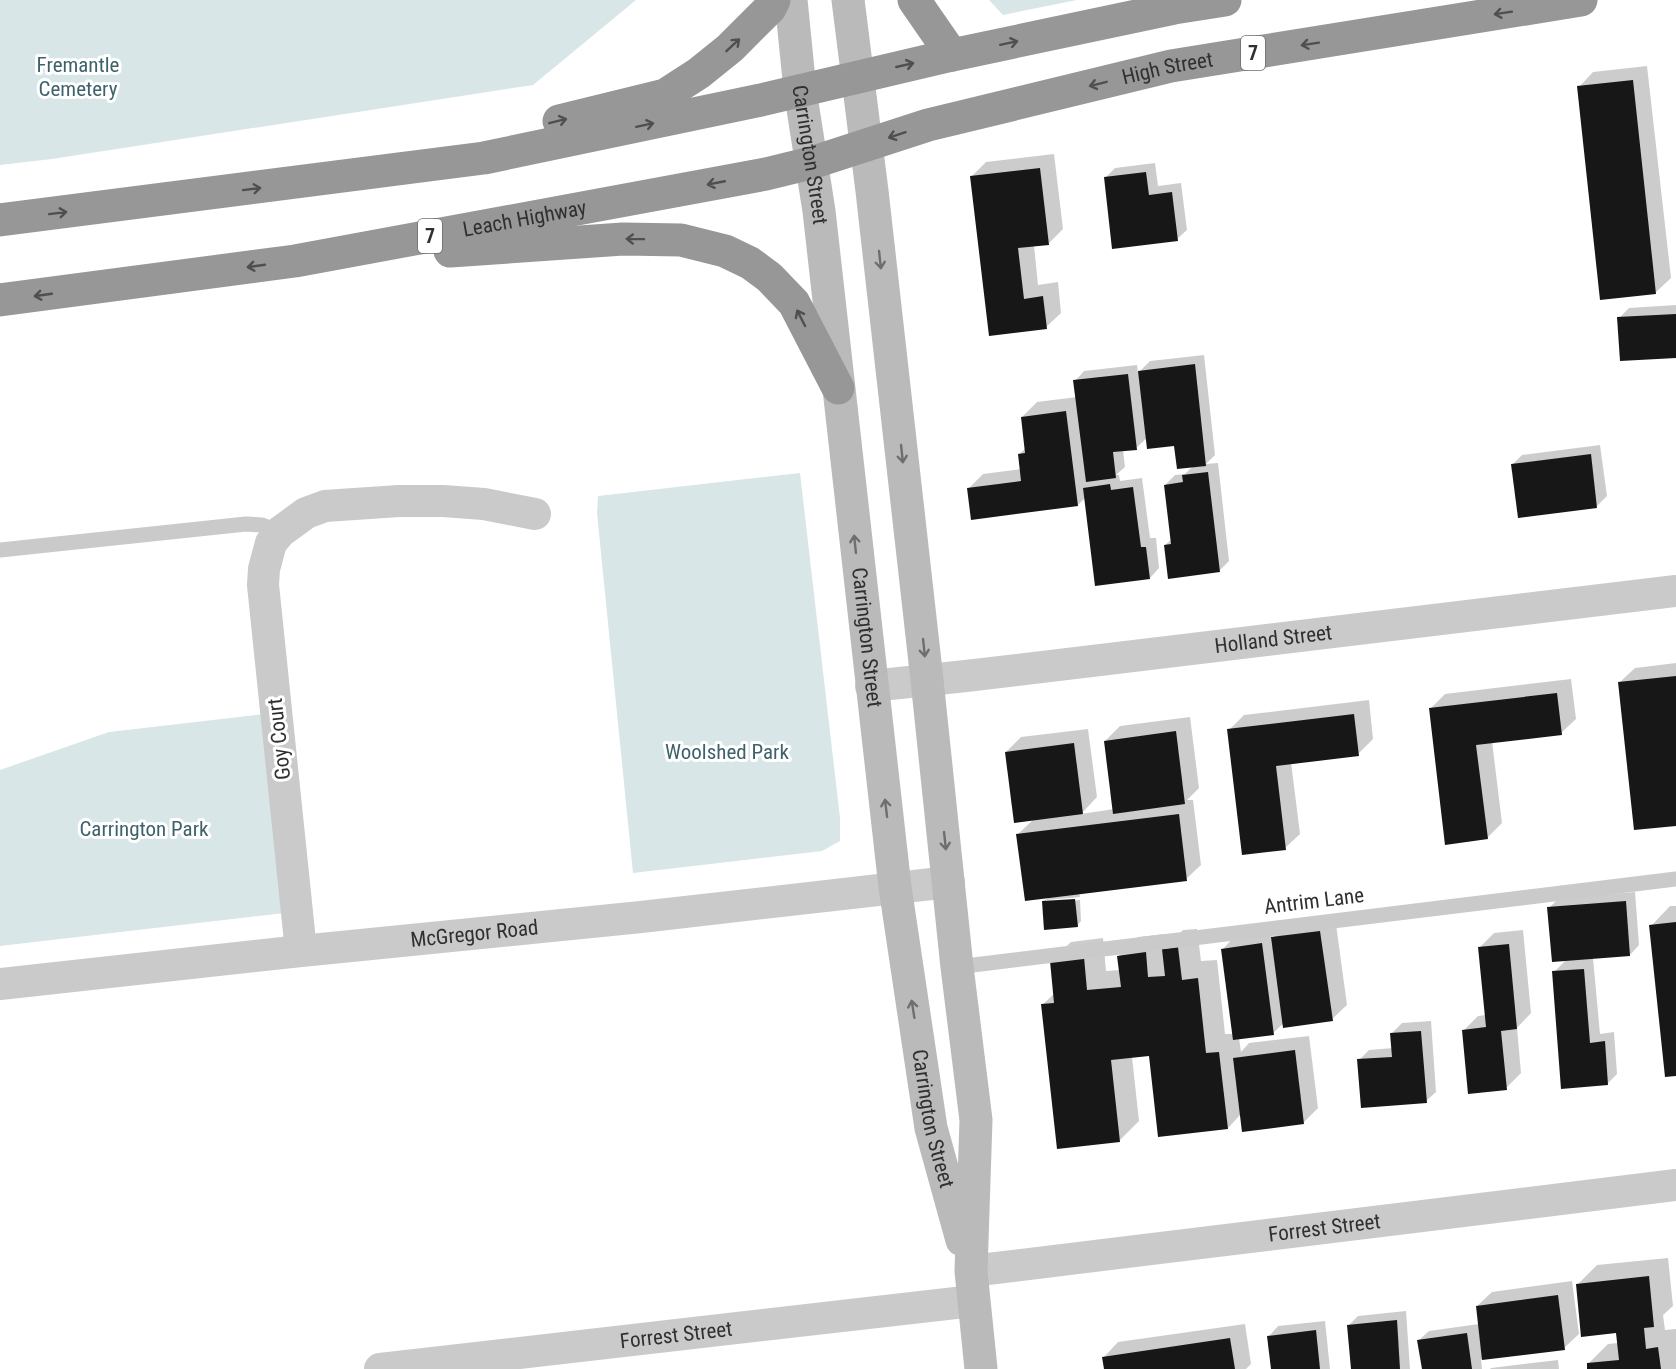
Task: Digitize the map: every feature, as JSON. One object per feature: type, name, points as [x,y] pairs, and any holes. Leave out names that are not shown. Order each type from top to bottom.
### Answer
[{"type":"highway","points":[[360,176],[495,137],[665,96],[730,48],[770,8],[774,0]]},
{"type":"highway","points":[[914,0],[952,55]]},
{"type":"highway","points":[[0,220],[360,176],[484,158],[731,107],[952,55],[1174,8],[1225,0]]},
{"type":"highway","name":"High Street","points":[[867,145],[928,125],[1172,66],[1581,0]]},
{"type":"highway","name":"Leach Highway","points":[[0,300],[295,261],[754,176],[811,163],[867,145]]},
{"type":"highway","points":[[295,261],[623,239],[681,240],[725,251],[750,263],[770,277],[794,303],[838,388]]},
{"type":"main road","name":"Carrington Street","points":[[791,0],[800,90],[819,211],[895,887],[931,1128],[972,1286]]},
{"type":"main road","name":"Carrington Street","points":[[848,0],[867,145],[957,967],[976,1120],[972,1286],[981,1369]]},
{"type":"street","name":"Goy Court","points":[[302,951],[263,585],[271,543],[280,532],[306,513],[325,506],[346,503],[443,501],[484,504],[535,514]]},
{"type":"street","name":"Holland Street","points":[[871,686],[1676,591]]},
{"type":"street","name":"McGregor Road","points":[[0,984],[641,917],[949,882]]},
{"type":"street","name":"Forrest Street","points":[[381,1369],[1676,1185]]},
{"type":"lane","points":[[0,550],[246,524],[262,525],[280,532]]},
{"type":"lane","name":"Antrim Lane","points":[[957,967],[1676,879]]},
{"type":"green space","name":"Fremantle Cemetery","points":[[0,0],[636,0],[533,85],[0,165]]},
{"type":"green space","points":[[989,0],[1077,0],[1003,15]]},
{"type":"green space","name":"Woolshed Park","points":[[800,473],[840,818],[840,841],[822,851],[633,873],[597,513],[598,496]]},
{"type":"green space","name":"Carrington Park","points":[[265,714],[285,913],[0,946],[0,770],[109,732]]},
{"type":"building","points":[[1633,80],[1656,294],[1600,300],[1577,86]]},
{"type":"building","points":[[1040,168],[1049,245],[1018,248],[1024,299],[1043,296],[1047,329],[989,336],[970,176]]},
{"type":"building","points":[[1146,172],[1149,195],[1172,192],[1178,241],[1112,249],[1104,177]]},
{"type":"building","points":[[1676,314],[1676,358],[1620,361],[1617,317]]},
{"type":"building","points":[[1195,364],[1206,466],[1177,469],[1174,446],[1147,449],[1138,371]]},
{"type":"building","points":[[1128,374],[1137,450],[1113,452],[1116,478],[1086,482],[1073,380]]},
{"type":"building","points":[[1066,411],[1078,506],[971,520],[967,488],[1021,481],[1018,454],[1025,453],[1021,417]]},
{"type":"building","points":[[1591,454],[1597,508],[1518,518],[1511,464]]},
{"type":"building","points":[[1208,472],[1220,572],[1168,579],[1164,545],[1171,544],[1164,485],[1183,482],[1182,475]]},
{"type":"building","points":[[1110,484],[1111,490],[1133,487],[1141,547],[1146,547],[1150,579],[1095,586],[1083,488]]},
{"type":"building","points":[[1676,676],[1676,826],[1634,830],[1618,682]]},
{"type":"building","points":[[1557,693],[1562,735],[1476,745],[1488,839],[1445,845],[1429,708]]},
{"type":"building","points":[[1354,714],[1359,756],[1276,766],[1286,850],[1242,855],[1227,729]]},
{"type":"building","points":[[1176,731],[1185,804],[1113,814],[1104,741]]},
{"type":"building","points":[[1074,743],[1083,814],[1014,823],[1005,752]]},
{"type":"building","points":[[1179,814],[1187,881],[1025,901],[1016,834]]},
{"type":"building","points":[[1075,899],[1078,927],[1044,930],[1042,901]]},
{"type":"building","points":[[1626,901],[1630,956],[1552,962],[1547,907]]},
{"type":"building","points":[[1676,922],[1676,1076],[1665,1077],[1649,925]]},
{"type":"building","points":[[1320,931],[1333,1021],[1283,1028],[1271,937]]},
{"type":"building","points":[[1262,943],[1274,1035],[1233,1040],[1221,949]]},
{"type":"building","points":[[1509,944],[1517,1029],[1501,1031],[1507,1090],[1468,1094],[1462,1030],[1486,1027],[1478,947]]},
{"type":"building","points":[[1178,947],[1182,980],[1198,978],[1206,1053],[1219,1052],[1228,1129],[1158,1137],[1149,1056],[1111,1060],[1120,1142],[1057,1149],[1041,1004],[1054,1003],[1050,961],[1084,957],[1087,990],[1121,987],[1117,956],[1146,952],[1148,977],[1165,976],[1162,949]]},
{"type":"building","points":[[1584,969],[1590,1043],[1605,1041],[1608,1085],[1561,1089],[1552,971]]},
{"type":"building","points":[[1421,1031],[1427,1103],[1361,1108],[1357,1059],[1392,1057],[1390,1033]]},
{"type":"building","points":[[1295,1050],[1304,1124],[1242,1132],[1233,1058]]},
{"type":"building","points":[[1649,1276],[1654,1327],[1644,1328],[1646,1349],[1658,1347],[1661,1369],[1587,1369],[1587,1363],[1619,1360],[1616,1333],[1581,1337],[1576,1284]]},
{"type":"building","points":[[1558,1295],[1565,1350],[1482,1360],[1476,1306]]},
{"type":"building","points":[[1397,1320],[1400,1369],[1351,1369],[1347,1325]]},
{"type":"building","points":[[1316,1330],[1320,1369],[1271,1369],[1267,1336]]},
{"type":"building","points":[[1467,1333],[1472,1369],[1422,1369],[1417,1340]]},
{"type":"building","points":[[1230,1338],[1235,1369],[1104,1369],[1102,1357]]}]
